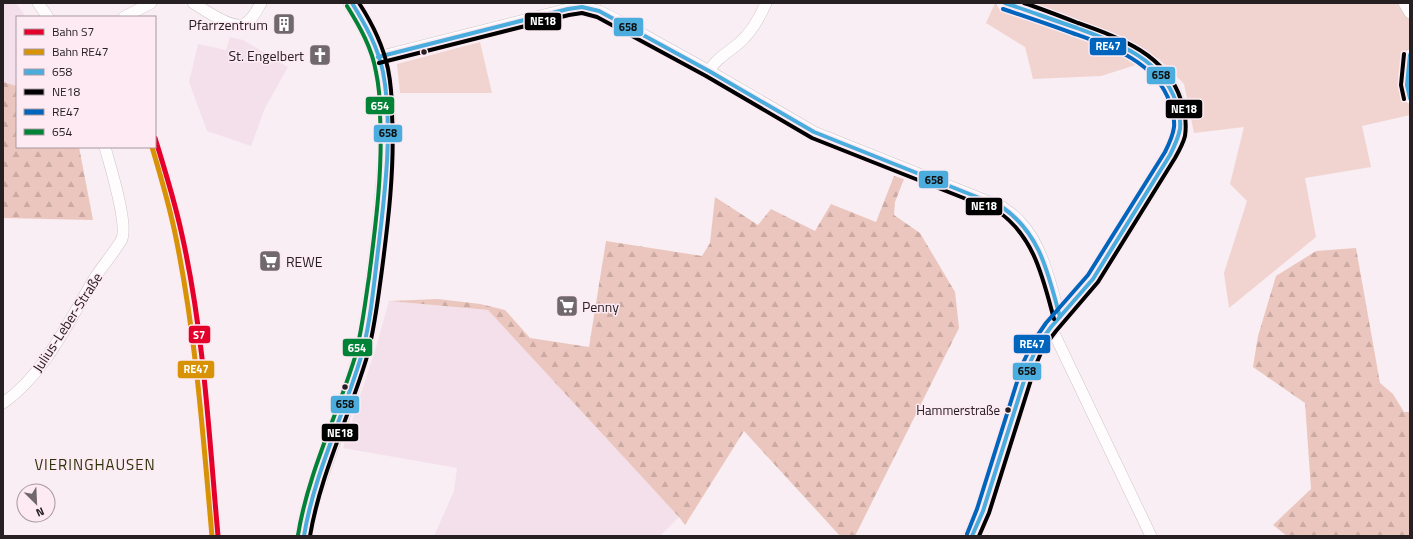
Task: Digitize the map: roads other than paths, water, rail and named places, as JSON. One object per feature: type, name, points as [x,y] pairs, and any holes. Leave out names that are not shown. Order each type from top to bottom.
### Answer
[{"type":"main road","points":[[304,536],[306,519],[311,500],[345,408],[360,362],[367,329],[384,196],[387,156],[384,80],[378,57],[362,18],[352,3]]},
{"type":"main road","points":[[972,536],[983,511],[1029,365],[1038,345],[1093,279],[1166,161],[1179,135],[1180,116],[1176,98],[1171,86],[1156,68],[1139,55],[1108,40],[1005,3]]},
{"type":"street","points":[[38,3],[47,16]]},
{"type":"street","points":[[126,16],[151,3]]},
{"type":"street","points":[[193,3],[225,21],[239,26],[246,24],[261,3]]},
{"type":"street","points":[[709,71],[716,61],[740,43],[754,25],[766,3]]},
{"type":"street","points":[[1404,3],[1410,14]]},
{"type":"street","points":[[378,57],[560,7],[582,7],[600,11],[709,71],[814,132],[1002,207],[1014,215],[1033,240],[1042,260],[1056,322],[1151,536]]},
{"type":"street","points":[[1410,56],[1407,85],[1410,98]]},
{"type":"street","name":"Julius-Leber-Straße","points":[[3,403],[23,387],[44,363],[98,272],[122,239],[124,234],[120,207],[105,148]]},
{"type":"rail line","name":"S7","points":[[156,141],[170,186],[179,223],[196,309],[205,385],[218,536]]},
{"type":"rail line","name":"RE47","points":[[152,148],[174,226],[189,312],[202,424],[212,536]]},
{"type":"place","name":"Pfarrzentrum","points":[[284,24]]},
{"type":"place","name":"St. Engelbert","points":[[320,55]]},
{"type":"place","name":"REWE","points":[[270,261]]},
{"type":"place","name":"Penny","points":[[567,306]]},
{"type":"place","name":"Hammerstraße","points":[[1008,410]]},
{"type":"district","name":"VIERINGHAUSEN","points":[[95,464]]}]
